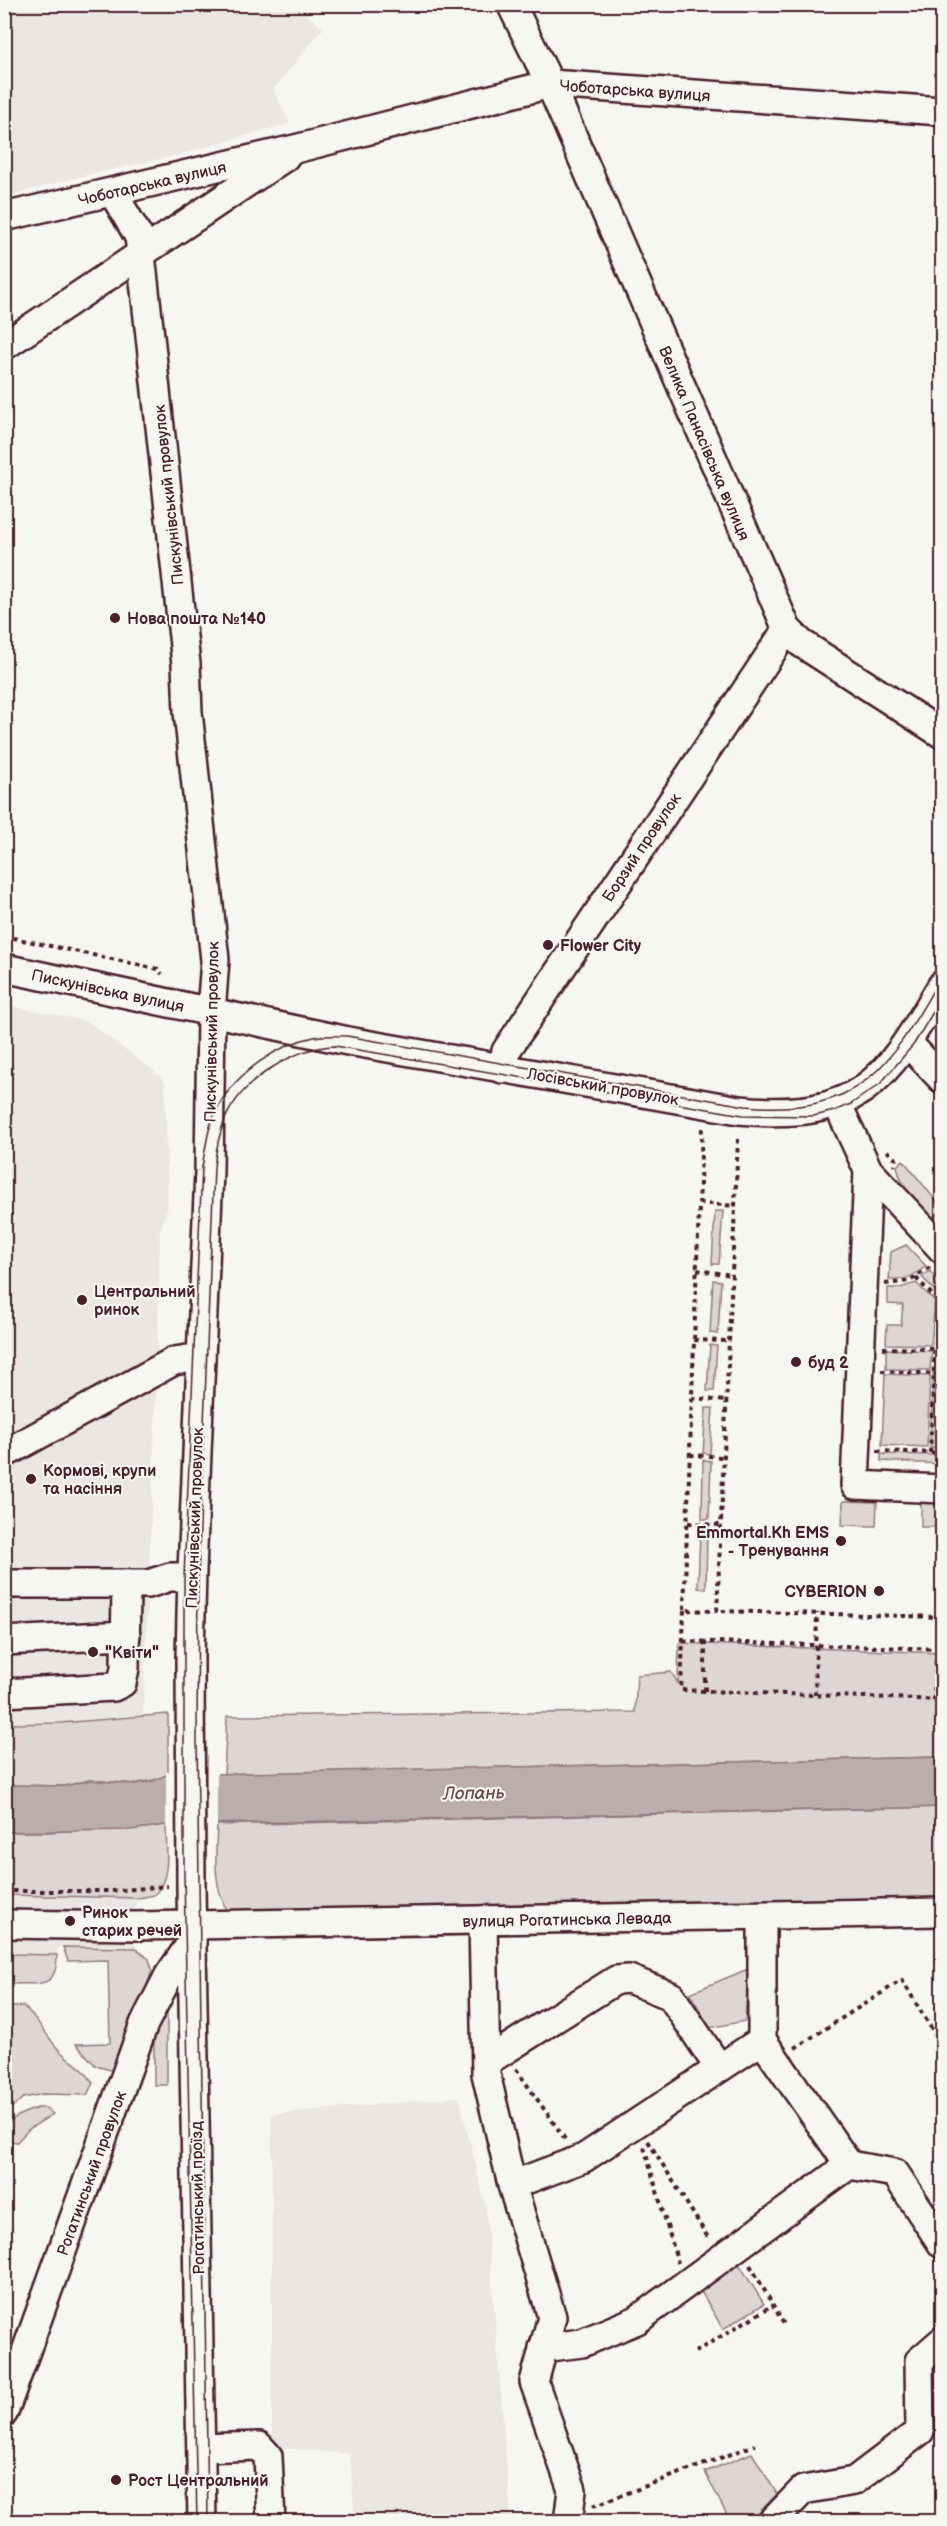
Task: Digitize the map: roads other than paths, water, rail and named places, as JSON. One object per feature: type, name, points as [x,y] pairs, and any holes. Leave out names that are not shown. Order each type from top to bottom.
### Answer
[{"type":"street","name":"Велика Панасівська вулиця","points":[[511,4],[550,84],[787,628],[801,643],[942,734]]},
{"type":"street","name":"Чоботарська вулиця","points":[[4,217],[299,148],[550,84],[942,111]]},
{"type":"street","name":"Чоботарська вулиця","points":[[4,346],[299,148]]},
{"type":"street","name":"Пискунівський провулок","points":[[113,192],[138,237],[141,254],[185,653],[188,712],[215,960],[211,1012],[209,1171],[191,1577],[191,1738],[180,1880]]},
{"type":"street","name":"Борзий провулок","points":[[502,1069],[506,1051],[787,628]]},
{"type":"street","name":"Пискунівська вулиця","points":[[4,968],[211,1012]]},
{"type":"street","name":"Лосівський провулок","points":[[211,1012],[348,1041],[739,1110],[806,1111],[837,1103],[861,1090],[882,1074],[908,1043],[935,1017],[942,986]]},
{"type":"street","points":[[908,1043],[942,1078]]},
{"type":"street","points":[[837,1103],[868,1170],[939,1256]]},
{"type":"street","points":[[868,1170],[855,1485],[942,1489]]},
{"type":"street","points":[[4,1454],[174,1361],[201,1357]]},
{"type":"street","points":[[4,1584],[148,1584],[170,1577],[191,1577]]},
{"type":"street","points":[[4,1692],[114,1687],[122,1683],[125,1676],[126,1584]]},
{"type":"street","points":[[4,1641],[126,1635]]},
{"type":"street","name":"Рогатинський проїзд","points":[[180,1880],[192,1933],[202,2522]]},
{"type":"street","name":"вулиця Рогатинська Левада","points":[[4,1924],[135,1926],[192,1933],[483,1920],[942,1912]]},
{"type":"street","points":[[762,1916],[769,2050],[849,2165],[895,2173],[942,2244]]},
{"type":"street","points":[[483,1920],[495,2057]]},
{"type":"street","name":"Рогатинський провулок","points":[[4,2412],[144,2024],[192,1933]]},
{"type":"street","points":[[569,2518],[572,2490],[534,2382],[552,2317],[512,2185],[486,2074],[495,2057],[616,1980],[629,1978],[671,1996],[719,2068]]},
{"type":"street","points":[[512,2185],[579,2160],[719,2068],[769,2050]]},
{"type":"street","points":[[543,2348],[582,2343],[637,2320],[849,2165]]},
{"type":"street","points":[[772,2522],[803,2490],[854,2481],[920,2431],[919,2361],[942,2341]]},
{"type":"street","points":[[201,2448],[259,2446],[268,2456],[272,2522]]},
{"type":"water","name":"Лопань","points":[[942,1757],[942,1807],[166,1825],[131,1830],[5,1832],[5,1785],[65,1786],[90,1780],[134,1784],[153,1781],[166,1775]]},
{"type":"tram line","points":[[197,2522],[184,1874],[184,1577],[202,1167],[215,1112],[236,1082],[247,1071],[273,1053],[300,1041],[326,1036],[347,1036],[745,1106],[785,1107],[818,1103],[845,1093],[868,1079],[887,1060],[905,1036],[942,975]]},
{"type":"tram line","points":[[208,2522],[197,1738],[198,1578],[214,1167],[221,1129],[226,1117],[244,1090],[271,1068],[303,1052],[335,1046],[743,1115],[814,1116],[851,1104],[880,1084],[914,1044],[942,997]]},
{"type":"place","name":"Нова пошта №140","points":[[115,618]]},
{"type":"place","name":"Flower City","points":[[548,945]]},
{"type":"place","name":"Центральний ринок","points":[[82,1300]]},
{"type":"place","name":"буд 2","points":[[796,1362]]},
{"type":"place","name":"Кормові, крупи та насіння","points":[[31,1479]]},
{"type":"place","name":"Emmortal.Kh EMS - Тренування","points":[[841,1541]]},
{"type":"place","name":"CYBERION","points":[[879,1591]]},
{"type":"place","name":"\"Квіти\"","points":[[93,1652]]},
{"type":"place","name":"Ринок старих речей","points":[[70,1921]]},
{"type":"place","name":"Рост Центральний","points":[[116,2480]]}]
